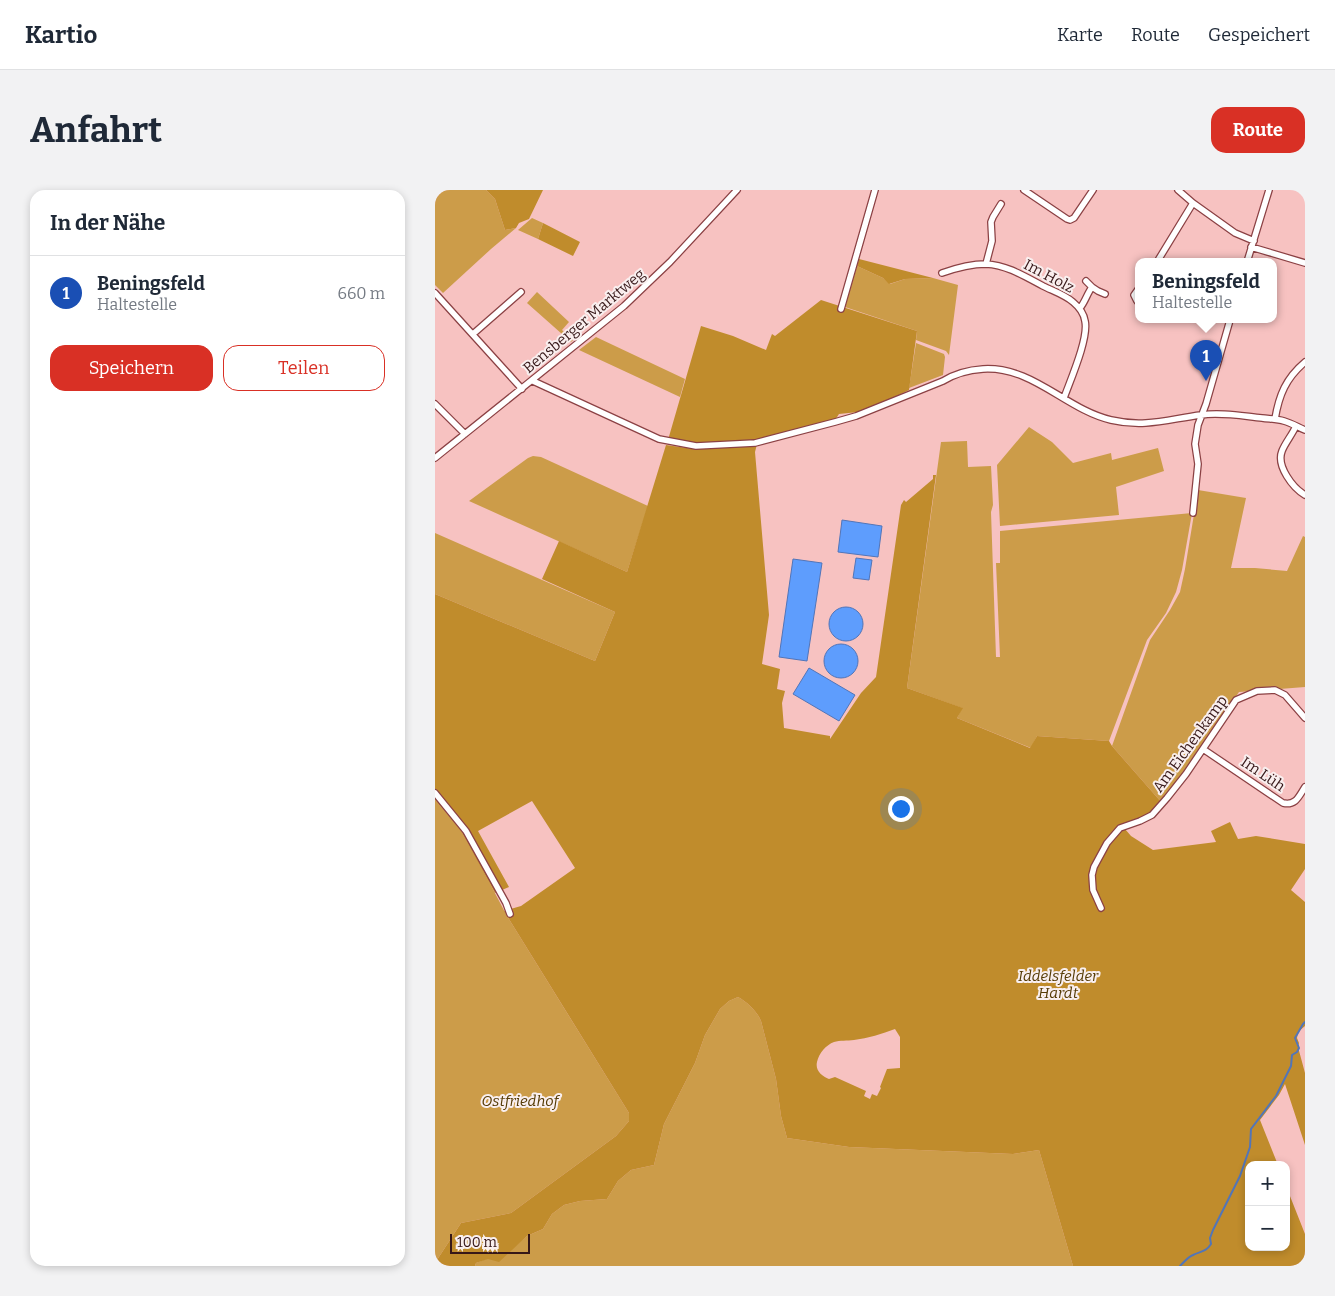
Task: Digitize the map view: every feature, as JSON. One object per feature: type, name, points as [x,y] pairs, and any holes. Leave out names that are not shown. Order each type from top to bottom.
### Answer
[{"type":"street","name":"Bensberger Marktweg","points":[[435,458],[624,306],[646,286],[737,190]]},
{"type":"street","points":[[841,309],[875,190]]},
{"type":"street","points":[[1024,190],[1071,220],[1093,190]]},
{"type":"street","points":[[1033,196],[1037,190]]},
{"type":"street","points":[[1178,190],[1235,233],[1254,241]]},
{"type":"street","points":[[1248,258],[1270,190]]},
{"type":"street","points":[[1159,258],[1193,203]]},
{"type":"street","points":[[986,264],[991,241],[991,222],[1001,204]]},
{"type":"street","points":[[1251,247],[1305,263]]},
{"type":"street","name":"Im Holz","points":[[941,273],[965,266],[986,264],[997,266],[1026,277],[1067,298],[1079,308],[1086,326],[1083,344],[1064,398]]},
{"type":"street","points":[[1086,281],[1092,287],[1105,294]]},
{"type":"street","points":[[1079,308],[1086,301],[1092,287]]},
{"type":"street","points":[[473,334],[521,292]]},
{"type":"street","points":[[435,293],[522,389]]},
{"type":"street","points":[[1193,513],[1198,464],[1195,440],[1229,323]]},
{"type":"street","points":[[1275,419],[1283,389],[1289,378],[1305,362]]},
{"type":"street","points":[[533,381],[659,440],[695,446],[755,443],[857,416],[968,370],[995,368],[1013,372],[1031,380],[1085,410],[1107,419],[1149,424],[1202,414],[1241,416],[1275,419],[1305,430]]},
{"type":"street","points":[[435,404],[465,434]]},
{"type":"street","points":[[1296,426],[1282,451],[1281,458],[1291,483],[1305,495]]},
{"type":"street","name":"Am Eichenkamp","points":[[1101,908],[1093,890],[1092,875],[1107,843],[1121,828],[1140,822],[1152,814],[1181,782],[1236,700],[1257,691],[1275,690],[1285,695],[1305,718]]},
{"type":"street","name":"Im Lüh","points":[[1203,749],[1283,803],[1291,804],[1295,802],[1305,787]]},
{"type":"street","points":[[435,793],[466,831],[506,903],[510,914]]},
{"type":"green space","points":[[435,190],[486,190],[495,199],[505,230],[516,228],[443,293],[435,285]]},
{"type":"green space","points":[[486,190],[543,190],[529,219],[519,223],[516,228],[505,230],[495,199]]},
{"type":"green space","points":[[532,218],[543,223],[538,239],[518,230]]},
{"type":"green space","points":[[543,223],[580,242],[573,256],[538,239]]},
{"type":"green space","points":[[859,259],[933,278],[905,279],[889,284],[883,278],[857,266]]},
{"type":"green space","points":[[857,266],[883,278],[890,284],[905,279],[933,278],[958,285],[949,355],[946,351],[916,340],[917,331],[845,307]]},
{"type":"green space","points":[[537,292],[569,322],[562,330],[573,340],[571,342],[527,303]]},
{"type":"green space","points":[[821,300],[917,331],[909,390],[858,412],[839,414],[835,420],[758,440],[694,444],[668,440],[701,326],[733,336],[766,350],[772,334],[775,336]]},
{"type":"green space","points":[[596,337],[685,379],[680,397],[579,350]]},
{"type":"green space","points":[[916,343],[944,354],[943,375],[909,388]]},
{"type":"green space","points":[[1029,427],[1052,442],[1073,463],[1111,453],[1112,460],[1158,448],[1164,471],[1116,487],[1119,515],[1000,526],[997,465]]},
{"type":"green space","points":[[967,441],[968,467],[991,466],[996,657],[1000,657],[996,563],[1000,563],[1000,531],[1192,513],[1182,570],[1176,592],[1166,613],[1147,640],[1109,741],[1037,736],[1031,748],[957,718],[962,708],[907,688],[941,442]]},
{"type":"green space","name":"Iddelsfelder Hardt","points":[[757,444],[755,452],[769,615],[762,664],[780,669],[777,689],[785,691],[782,703],[784,728],[830,736],[830,739],[861,693],[876,677],[901,505],[904,500],[906,502],[933,479],[933,475],[936,475],[907,688],[963,708],[957,718],[1030,748],[1037,736],[1109,741],[1162,803],[1146,817],[1125,829],[1131,836],[1153,850],[1216,842],[1211,831],[1230,822],[1238,839],[1256,836],[1305,844],[1305,869],[1291,890],[1305,902],[1305,1026],[1298,1032],[1297,1038],[1305,1073],[1305,1145],[1285,1084],[1260,1120],[1276,1161],[1245,1161],[1245,1251],[1290,1251],[1290,1196],[1305,1234],[1305,1266],[1073,1266],[1039,1150],[1013,1154],[849,1147],[787,1138],[781,1116],[776,1079],[761,1021],[751,1007],[738,997],[729,1001],[720,1009],[705,1035],[695,1063],[664,1124],[654,1165],[631,1170],[618,1181],[607,1199],[580,1201],[564,1205],[552,1214],[543,1229],[527,1236],[499,1262],[488,1259],[476,1263],[475,1266],[435,1266],[435,1263],[461,1223],[511,1213],[616,1136],[629,1121],[629,1113],[504,911],[521,906],[575,868],[532,801],[478,831],[509,887],[495,893],[459,827],[435,800],[435,594],[595,661],[615,612],[542,579],[559,541],[627,572],[666,445],[694,449],[753,446]],"holes":[[[895,1029],[900,1037],[900,1068],[887,1069],[877,1096],[872,1094],[870,1099],[864,1096],[866,1091],[835,1077],[826,1078],[817,1068],[817,1062],[823,1050],[834,1042],[864,1038]]]},
{"type":"green space","points":[[533,456],[541,457],[648,506],[627,572],[469,501]]},
{"type":"green space","points":[[1198,490],[1246,498],[1231,568],[1287,571],[1303,536],[1305,537],[1305,687],[1239,692],[1162,803],[1112,746],[1150,640],[1180,592]]},
{"type":"green space","points":[[435,533],[615,612],[595,661],[435,594]]},
{"type":"green space","name":"Ostfriedhof","points":[[435,800],[459,827],[507,916],[629,1113],[629,1121],[616,1136],[511,1213],[461,1223],[435,1263]]},
{"type":"green space","points":[[738,997],[751,1007],[761,1021],[776,1079],[781,1116],[787,1138],[849,1147],[1013,1154],[1039,1150],[1073,1266],[475,1266],[476,1263],[513,1248],[527,1236],[543,1229],[552,1214],[564,1205],[580,1201],[607,1199],[618,1181],[631,1170],[654,1165],[664,1124],[695,1063],[705,1035],[720,1009],[729,1001]]},
{"type":"water","points":[[842,520],[882,526],[878,557],[838,552]]},
{"type":"water","points":[[856,558],[872,560],[869,580],[853,578]]},
{"type":"water","points":[[793,559],[822,563],[807,661],[779,657]]},
{"type":"water","points":[[846,607],[858,612],[863,624],[858,636],[846,641],[834,636],[829,624],[834,612]]},
{"type":"water","points":[[841,644],[853,649],[858,661],[853,673],[841,678],[829,673],[824,661],[829,649]]},
{"type":"water","points":[[809,668],[855,695],[839,721],[793,694]]},
{"type":"waterway","points":[[1180,1266],[1189,1257],[1205,1250],[1211,1244],[1210,1238],[1213,1230],[1240,1176],[1250,1147],[1251,1129],[1276,1096],[1291,1066],[1292,1055],[1299,1048],[1295,1038],[1305,1022]]},
{"type":"place","name":"Beningsfeld","points":[[1206,381]]}]
